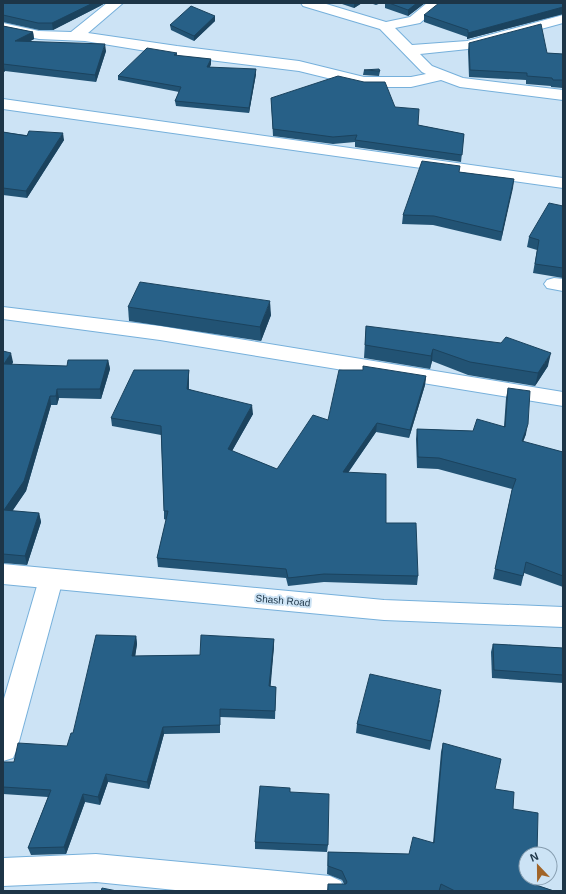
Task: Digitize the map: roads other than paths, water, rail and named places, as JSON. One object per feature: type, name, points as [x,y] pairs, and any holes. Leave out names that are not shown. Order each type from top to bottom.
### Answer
[{"type":"street","points":[[74,36],[116,3]]},
{"type":"street","points":[[308,3],[385,26],[416,20],[436,3]]},
{"type":"street","points":[[409,50],[468,45],[563,19]]},
{"type":"street","points":[[385,26],[428,69],[460,82],[563,95]]},
{"type":"street","points":[[3,27],[39,35],[74,36],[299,66],[364,82],[411,82],[443,75]]},
{"type":"street","points":[[3,104],[563,183]]},
{"type":"street","points":[[3,313],[160,333],[563,399]]},
{"type":"street","name":"Shash Road","points":[[3,574],[384,610],[563,617]]},
{"type":"street","points":[[3,749],[52,579]]},
{"type":"street","points":[[3,872],[96,868],[330,891]]}]
